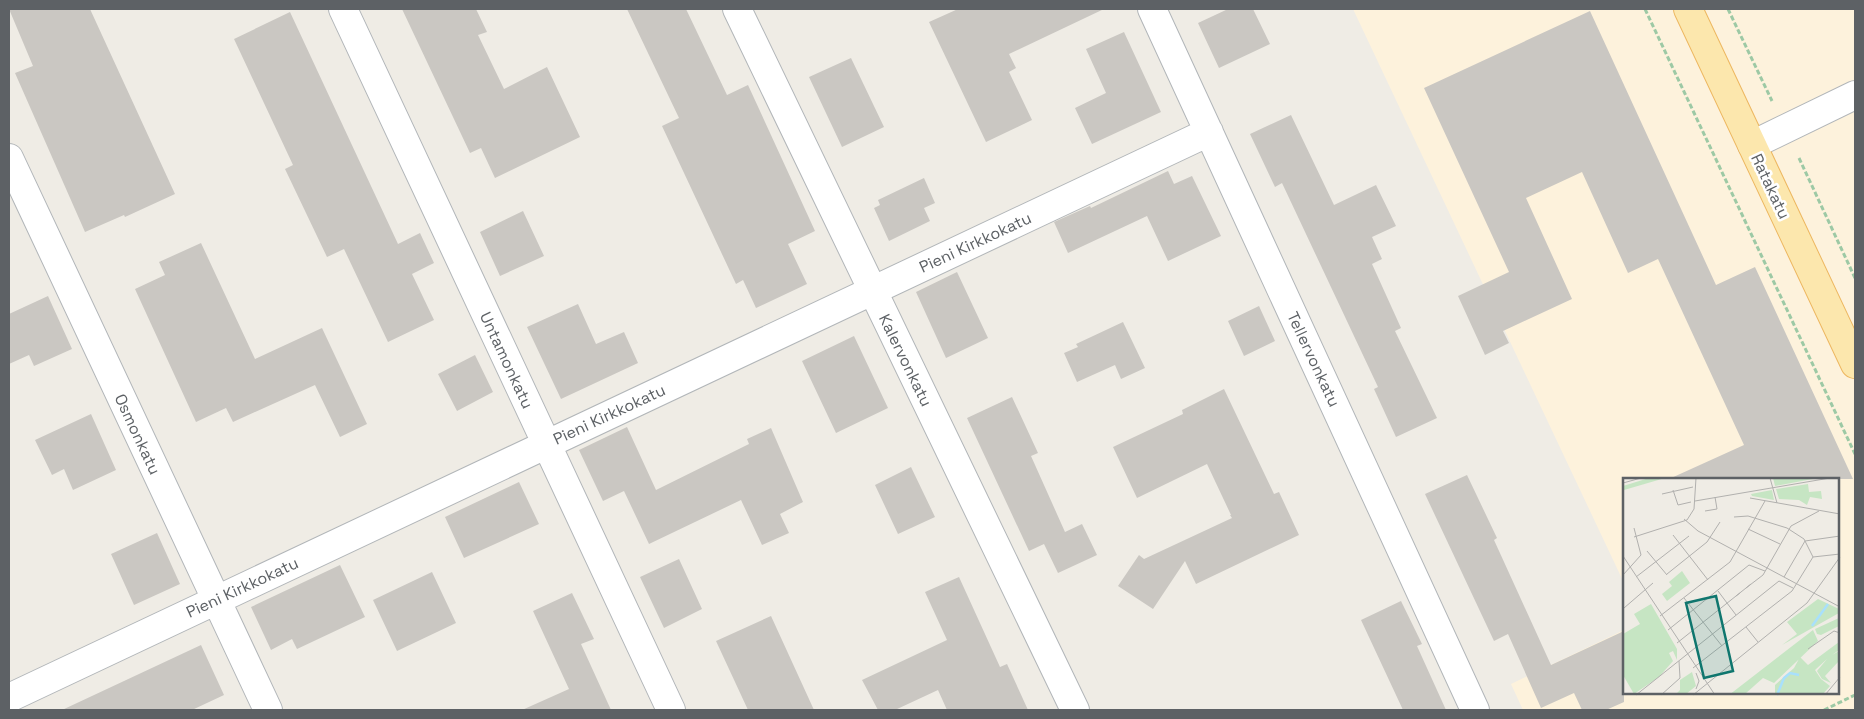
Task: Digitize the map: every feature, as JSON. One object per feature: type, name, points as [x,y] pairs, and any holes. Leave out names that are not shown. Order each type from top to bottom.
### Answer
[{"type":"main road","name":"Ratakatu","points":[[1688,9],[1855,364]]},
{"type":"street","name":"Untamonkatu","points":[[343,9],[671,710]]},
{"type":"street","name":"Kalervonkatu","points":[[737,9],[1075,710]]},
{"type":"street","name":"Tellervonkatu","points":[[1152,9],[1475,710]]},
{"type":"street","points":[[1752,146],[1855,95]]},
{"type":"street","name":"Pieni Kirkkokatu","points":[[9,698],[546,443],[1209,132]]},
{"type":"street","name":"Osmonkatu","points":[[9,158],[268,710]]},
{"type":"path","points":[[1645,9],[1855,454]]},
{"type":"path","points":[[1824,710],[1855,695]]},
{"type":"shaded area","points":[[1353,9],[1855,9],[1855,710],[1523,710],[1511,684],[1623,630],[1623,694],[1839,694],[1839,478],[1623,478],[1623,581]]},
{"type":"building","points":[[9,9],[90,9],[175,194],[125,217],[124,215],[85,232],[15,73],[33,66]]},
{"type":"building","points":[[402,9],[476,9],[487,32],[478,35],[504,89],[547,67],[580,137],[495,178],[481,148],[470,153]]},
{"type":"building","points":[[627,9],[686,9],[727,95],[748,85],[815,231],[788,244],[807,284],[756,308],[743,280],[736,284],[662,126],[679,118]]},
{"type":"building","points":[[958,9],[1104,9],[1009,54],[1016,68],[1009,72],[1032,120],[986,142],[929,22]]},
{"type":"building","points":[[1228,9],[1253,9],[1270,44],[1219,68],[1198,23]]},
{"type":"building","points":[[1590,11],[1716,285],[1755,267],[1853,479],[1671,478],[1744,445],[1658,259],[1628,273],[1582,172],[1526,198],[1572,299],[1503,331],[1509,343],[1485,355],[1458,296],[1509,272],[1424,88]]},
{"type":"building","points":[[290,12],[398,244],[420,233],[434,263],[412,274],[434,320],[388,342],[344,249],[327,257],[285,169],[293,165],[234,39]]},
{"type":"building","points":[[1124,32],[1161,112],[1092,144],[1075,108],[1106,93],[1086,49]]},
{"type":"building","points":[[851,58],[884,127],[842,147],[809,77]]},
{"type":"building","points":[[1291,115],[1334,205],[1376,185],[1396,226],[1372,237],[1382,259],[1372,264],[1401,328],[1395,331],[1437,418],[1396,437],[1374,389],[1378,387],[1282,183],[1275,187],[1250,134]]},
{"type":"building","points":[[1168,171],[1174,184],[1192,176],[1221,236],[1168,261],[1147,216],[1068,253],[1054,222],[1090,206],[1091,208]]},
{"type":"building","points":[[924,178],[935,203],[924,208],[930,221],[889,241],[874,208],[880,205],[878,200]]},
{"type":"building","points":[[523,211],[544,256],[500,276],[480,232]]},
{"type":"building","points":[[201,243],[255,359],[322,328],[367,424],[340,437],[315,385],[233,422],[226,408],[196,422],[135,289],[165,275],[159,262]]},
{"type":"building","points":[[957,272],[988,338],[946,358],[916,292]]},
{"type":"building","points":[[48,296],[72,349],[34,366],[29,355],[9,364],[9,314]]},
{"type":"building","points":[[578,304],[596,344],[624,332],[638,363],[561,399],[527,327]]},
{"type":"building","points":[[1259,306],[1275,341],[1244,356],[1228,321]]},
{"type":"building","points":[[1123,322],[1145,368],[1121,379],[1115,365],[1077,382],[1064,353],[1078,347],[1076,344]]},
{"type":"building","points":[[854,336],[888,408],[836,433],[802,361]]},
{"type":"building","points":[[475,355],[493,392],[457,411],[438,374]]},
{"type":"building","points":[[1224,389],[1274,494],[1279,492],[1299,535],[1196,584],[1185,561],[1153,609],[1118,586],[1139,555],[1144,559],[1232,518],[1207,464],[1137,498],[1113,447],[1183,414],[1182,410]]},
{"type":"building","points":[[1012,397],[1038,453],[1031,456],[1065,532],[1082,524],[1097,555],[1058,573],[1044,544],[1029,551],[967,418]]},
{"type":"building","points":[[91,414],[116,470],[73,490],[64,469],[52,475],[35,440]]},
{"type":"building","points":[[627,427],[656,490],[749,444],[747,439],[771,428],[803,502],[780,514],[789,533],[762,545],[741,500],[649,544],[624,491],[603,501],[579,450]]},
{"type":"building","points":[[911,467],[935,517],[898,534],[875,485]]},
{"type":"building","points":[[1467,475],[1497,538],[1494,540],[1551,665],[1623,631],[1624,702],[1606,710],[1582,710],[1574,693],[1541,708],[1508,634],[1494,641],[1425,494]]},
{"type":"building","points":[[519,482],[539,524],[464,558],[445,517]]},
{"type":"building","points":[[157,533],[180,584],[134,605],[111,554]]},
{"type":"building","points":[[679,559],[702,609],[664,628],[640,577]]},
{"type":"building","points":[[340,565],[365,617],[297,649],[292,639],[271,650],[251,607]]},
{"type":"building","points":[[432,572],[456,623],[397,651],[373,600]]},
{"type":"building","points":[[959,577],[1000,667],[1007,664],[1028,710],[947,710],[938,690],[895,710],[878,710],[862,680],[947,640],[925,592]]},
{"type":"building","points":[[572,593],[594,639],[581,644],[611,710],[522,710],[569,689],[533,611]]},
{"type":"building","points":[[1401,601],[1422,644],[1417,646],[1446,710],[1403,710],[1361,620]]},
{"type":"building","points":[[771,616],[814,710],[748,710],[716,641]]},
{"type":"building","points":[[201,645],[224,695],[192,710],[62,710]]}]
